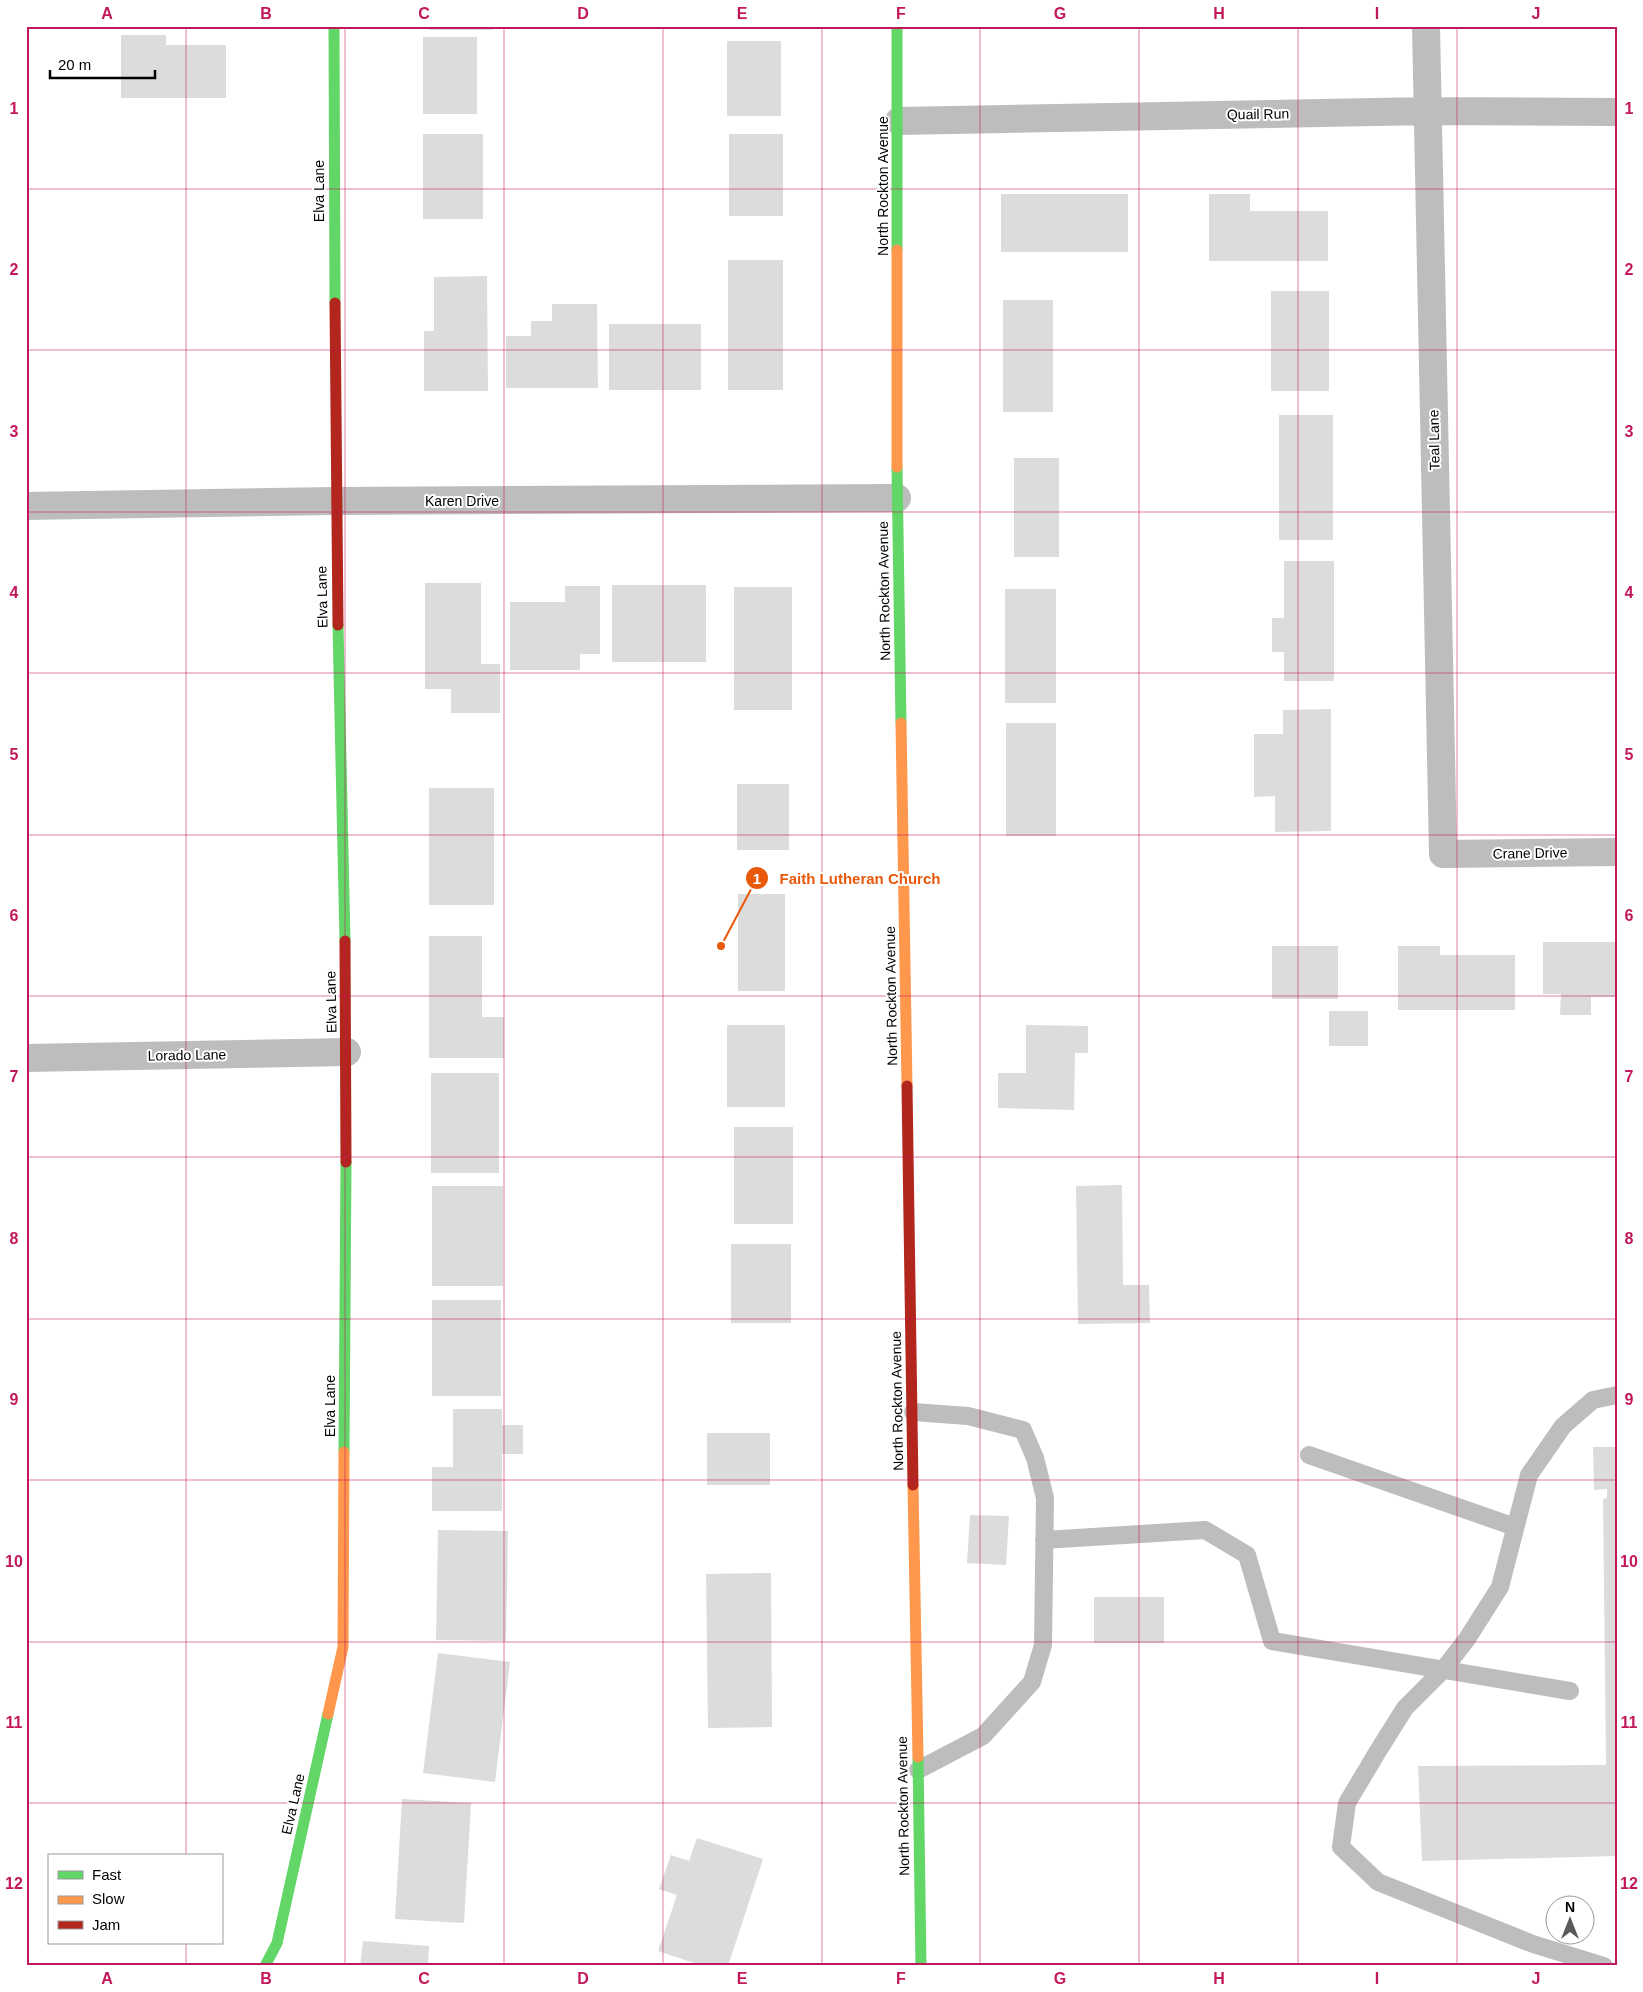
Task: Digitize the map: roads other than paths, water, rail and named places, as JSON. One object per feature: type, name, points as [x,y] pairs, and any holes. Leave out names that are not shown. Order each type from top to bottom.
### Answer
[{"type":"main road","name":"Elva Lane","points":[[265,1966],[277,1943],[344,1647],[347,1052],[335,502],[334,26]]},
{"type":"main road","name":"North Rockton Avenue","points":[[897,26],[899,121],[897,498],[921,1966]]},
{"type":"street","name":"Teal Lane","points":[[1426,26],[1443,854]]},
{"type":"street","name":"Quail Run","points":[[899,121],[1428,111],[1617,112]]},
{"type":"street","name":"Karen Drive","points":[[26,506],[897,498]]},
{"type":"street","name":"Crane Drive","points":[[1443,854],[1617,852]]},
{"type":"street","name":"Lorado Lane","points":[[26,1058],[347,1052]]},
{"type":"lane","points":[[1604,1966],[1534,1944],[1378,1882],[1340,1847],[1348,1803],[1405,1708],[1443,1670],[1500,1587],[1529,1476],[1562,1426],[1593,1400],[1617,1395]]},
{"type":"lane","points":[[913,1412],[968,1416],[1023,1430],[1035,1458],[1045,1498],[1043,1645],[1032,1682],[983,1736],[918,1770]]},
{"type":"lane","points":[[1309,1455],[1515,1527]]},
{"type":"lane","points":[[1044,1540],[1205,1530],[1247,1555],[1272,1641],[1570,1691]]},
{"type":"place","name":"Faith Lutheran Church","points":[[721,946]]}]
